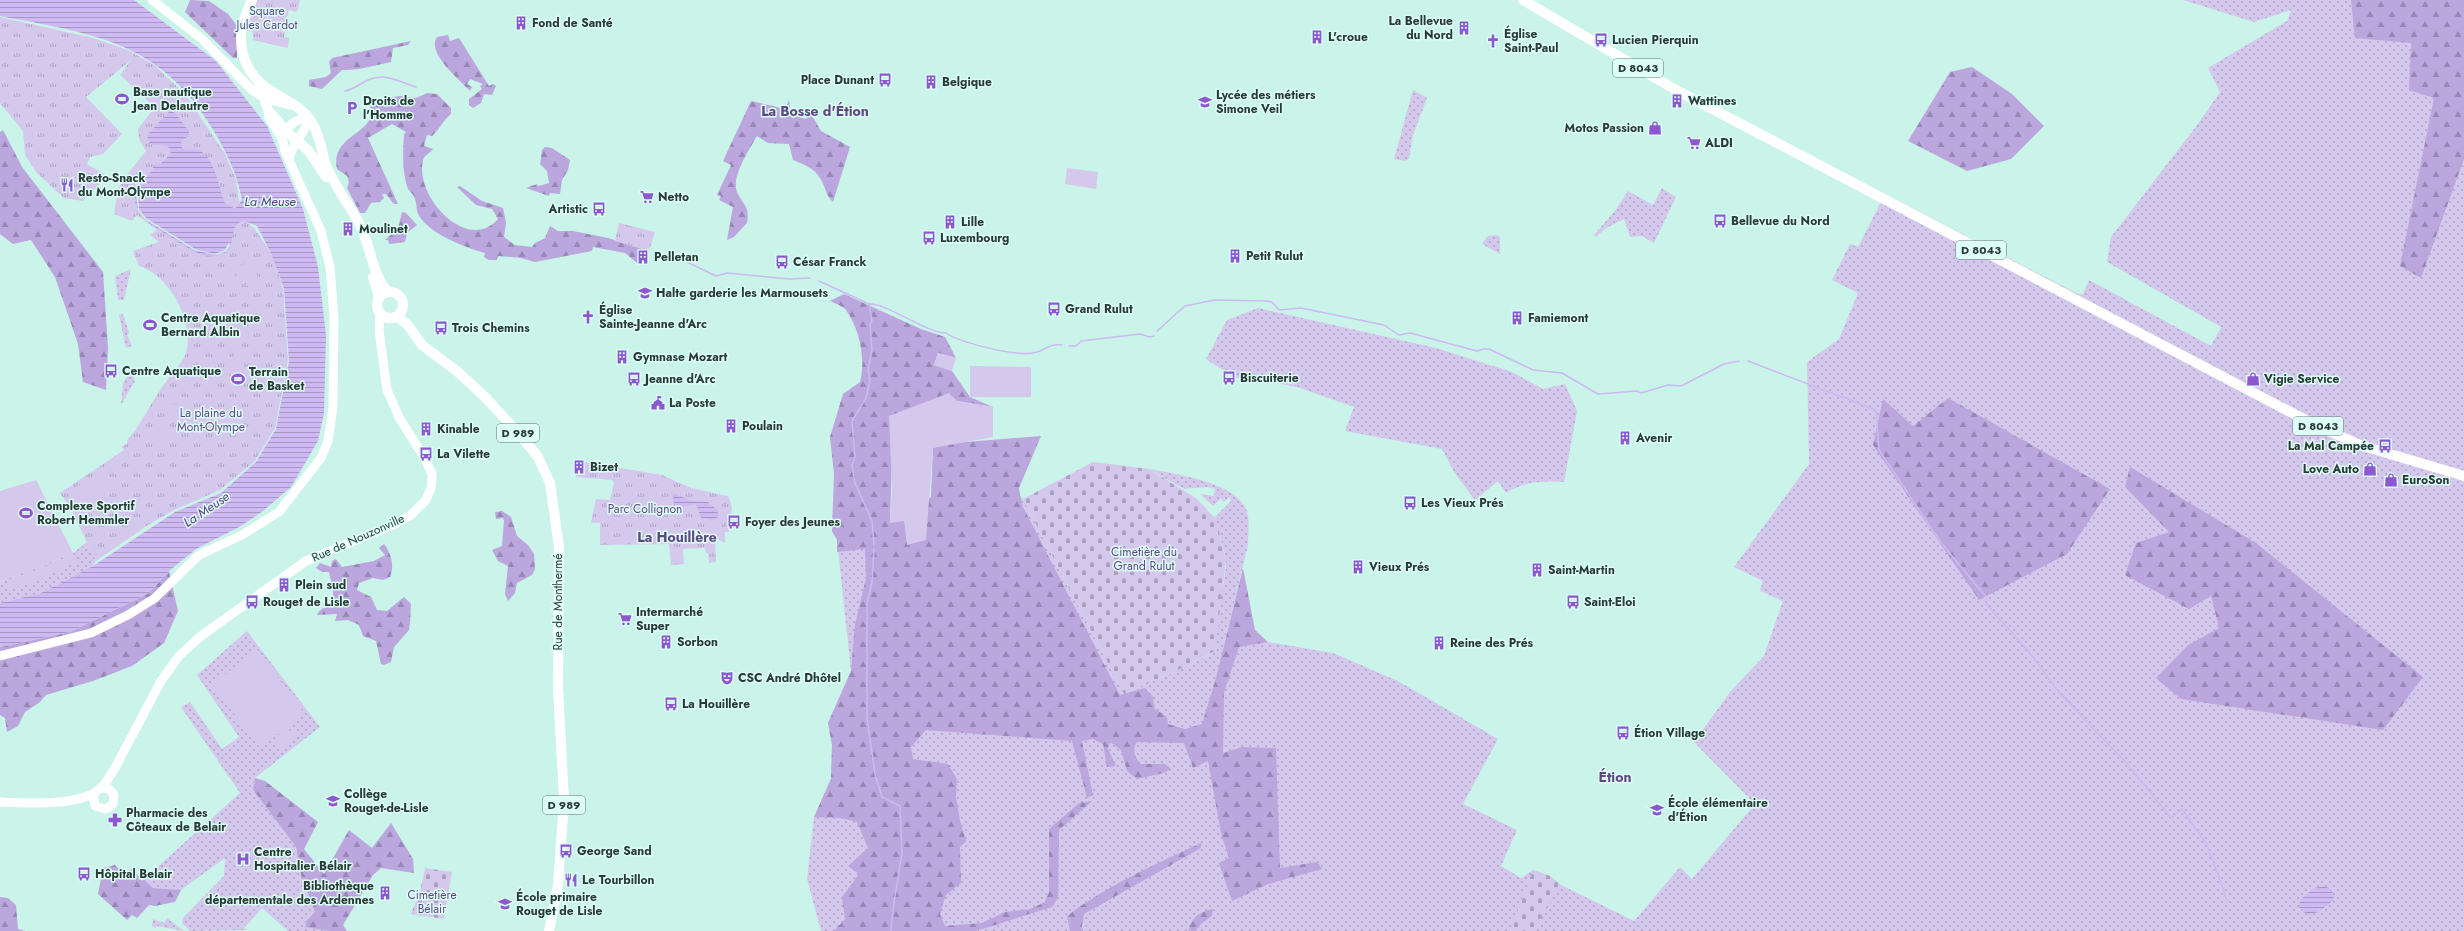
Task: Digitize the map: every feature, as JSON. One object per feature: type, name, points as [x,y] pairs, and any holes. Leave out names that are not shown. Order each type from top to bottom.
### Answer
[{"type":"main road","points":[[152,0],[202,39],[252,90],[264,98],[294,106]]},
{"type":"main road","points":[[252,0],[242,24],[241,40],[244,59],[261,84],[309,118],[317,134],[326,165],[359,224],[378,276],[388,292]]},
{"type":"main road","name":"D 8043","points":[[1523,0],[1676,90],[2317,426],[2364,446],[2464,476]]},
{"type":"main road","points":[[230,68],[243,85],[268,110]]},
{"type":"main road","points":[[261,84],[268,110]]},
{"type":"main road","name":"Rue de Nouzonville","points":[[94,799],[114,768],[161,681],[179,656],[201,636],[306,561],[395,524],[411,515],[426,500],[432,484],[432,474],[390,398],[386,380],[382,343],[383,324],[392,315],[377,306],[379,298],[368,259],[355,226],[314,157],[296,139],[284,134],[268,110]]},
{"type":"main road","points":[[0,656],[91,633],[128,615],[154,598],[199,555],[242,535],[279,512],[320,458],[328,441],[333,407],[334,317],[330,267],[321,231],[290,160],[284,134],[296,120],[309,118]]},
{"type":"main road","points":[[290,160],[291,148],[308,124],[309,118]]},
{"type":"main road","points":[[379,298],[388,292],[394,293],[402,299],[392,315]]},
{"type":"main road","name":"Rue de Monthermé","points":[[392,315],[410,329],[422,345],[458,372],[521,436],[538,457],[550,483],[558,547],[558,687],[564,801],[558,880],[549,931]]},
{"type":"main road","name":"Rue de Nouzonville","points":[[94,799],[101,809],[111,807],[114,800],[110,790],[110,778],[114,768]]},
{"type":"main road","points":[[101,788],[110,790]]},
{"type":"main road","name":"Rue de Nouzonville","points":[[0,802],[48,803],[94,799]]},
{"type":"green space","points":[[190,0],[209,1],[228,14],[237,26],[237,58],[233,58],[185,12]]},
{"type":"green space","name":"Square Jules Cardot","points":[[257,0],[300,0],[297,12],[289,10],[285,25],[283,25],[281,31],[285,32],[284,37],[289,38],[288,48],[253,40],[253,32],[246,30]]},
{"type":"green space","points":[[2183,0],[2464,0],[2464,931],[821,931],[807,879],[814,817],[831,779],[832,745],[828,723],[851,671],[837,540],[832,531],[1010,487],[1023,499],[1124,694],[1187,666],[1212,653],[1226,567],[1225,555],[1215,517],[1231,501],[1230,497],[1224,502],[1221,499],[1213,506],[1200,494],[1214,496],[1215,489],[1207,487],[1184,489],[1149,469],[1186,476],[1214,484],[1236,497],[1246,509],[1249,524],[1248,545],[1223,649],[1268,642],[1333,653],[1398,681],[1498,739],[1463,804],[1517,830],[1501,866],[1521,878],[1533,870],[1550,876],[1561,885],[1634,921],[1680,867],[1692,879],[1755,804],[1694,742],[1730,692],[1764,656],[1783,601],[1760,591],[1763,581],[1734,567],[1809,464],[1807,362],[1839,339],[1858,293],[1832,280],[1850,244],[1858,247],[1885,194],[2080,295],[2083,294],[2089,280],[2211,346],[2221,327],[2107,262],[2111,237],[2195,128],[2220,92],[2208,68],[2287,21],[2291,10],[2254,22]]},
{"type":"green space","points":[[2351,0],[2464,0],[2464,159],[2421,278],[2400,266],[2434,98],[2409,90],[2411,43],[2355,38]]},
{"type":"green space","name":"La plaine du Mont-Olympe","points":[[0,17],[93,38],[128,50],[154,65],[185,94],[225,154],[236,180],[239,201],[250,225],[255,229],[273,256],[283,289],[288,360],[275,428],[255,461],[220,490],[174,510],[148,525],[96,561],[72,511],[60,493],[124,450],[122,447],[127,443],[127,440],[138,426],[161,389],[182,361],[186,353],[188,340],[187,327],[177,301],[160,279],[150,271],[139,266],[133,251],[159,242],[150,235],[157,230],[137,215],[132,221],[114,214],[118,190],[122,181],[146,151],[139,139],[138,129],[155,107],[120,75],[131,60],[86,97],[122,134],[103,154],[90,157],[87,164],[107,176],[83,201],[64,198],[37,173],[25,155],[23,131],[0,103]]},
{"type":"green space","points":[[448,35],[450,41],[459,38],[489,86],[493,84],[496,86],[492,95],[484,94],[481,103],[473,108],[469,105],[469,99],[482,89],[480,86],[483,84],[470,79],[467,84],[472,87],[470,91],[452,73],[440,58],[436,51],[435,43],[437,37]]},
{"type":"green space","points":[[411,41],[408,45],[393,48],[391,62],[360,69],[342,70],[322,89],[309,86],[309,80],[326,77],[331,73],[329,62],[332,58]]},
{"type":"green space","points":[[1972,67],[2012,94],[2044,126],[2011,159],[1967,171],[1908,141],[1950,72]]},
{"type":"green space","points":[[1413,90],[1427,98],[1413,135],[1409,158],[1406,161],[1394,159]]},
{"type":"green space","points":[[427,93],[437,94],[451,108],[451,114],[435,133],[432,136],[427,135],[424,146],[433,149],[423,160],[422,175],[427,190],[435,204],[446,216],[459,225],[472,230],[486,228],[498,219],[492,209],[476,205],[457,187],[460,186],[482,201],[503,208],[506,223],[504,237],[515,245],[532,247],[535,243],[545,238],[550,226],[558,231],[573,231],[608,238],[649,251],[645,256],[642,255],[643,261],[637,263],[625,253],[593,247],[592,251],[535,262],[521,258],[498,256],[497,260],[489,260],[484,257],[485,253],[457,243],[438,234],[423,221],[418,214],[414,197],[408,188],[404,174],[403,147],[404,134],[406,132],[392,124],[368,138],[398,204],[394,204],[386,194],[382,194],[384,198],[380,202],[371,203],[365,213],[360,213],[347,188],[349,182],[347,176],[337,169],[336,158],[339,150],[344,143],[364,127],[369,121],[371,114],[370,101],[400,96],[416,98]]},
{"type":"green space","points":[[789,100],[791,114],[806,119],[810,112],[821,131],[850,147],[833,202],[828,196],[822,181],[816,172],[793,160],[789,144],[768,143],[757,136],[736,179],[737,192],[748,213],[747,223],[734,237],[727,240],[733,207],[719,200],[721,196],[717,195],[731,165],[723,161],[751,101],[785,109]]},
{"type":"green space","points":[[3,130],[22,167],[103,272],[108,348],[106,390],[83,382],[78,344],[55,277],[31,240],[13,244],[0,234],[0,132]]},
{"type":"green space","points":[[545,147],[552,148],[570,160],[568,170],[562,180],[560,194],[550,193],[549,196],[526,188],[537,184],[538,186],[549,183],[547,171],[540,164],[542,150]]},
{"type":"green space","points":[[1067,168],[1098,172],[1096,189],[1065,184]]},
{"type":"green space","points":[[1662,188],[1676,197],[1654,243],[1642,236],[1630,237],[1624,219],[1606,228],[1596,237],[1594,235],[1615,211],[1628,191],[1653,205]]},
{"type":"green space","points":[[402,212],[406,213],[417,225],[407,233],[405,242],[389,244],[388,240],[385,240],[398,228]]},
{"type":"green space","points":[[619,223],[655,232],[649,251],[615,241]]},
{"type":"green space","points":[[1497,235],[1500,237],[1500,254],[1482,244],[1488,236]]},
{"type":"green space","points":[[251,261],[260,282],[247,286],[239,266]]},
{"type":"green space","points":[[232,268],[241,289],[228,293],[220,273]]},
{"type":"green space","points":[[131,269],[124,300],[118,300],[115,276]]},
{"type":"green space","points":[[844,294],[921,329],[945,337],[956,358],[938,353],[934,365],[952,371],[970,397],[993,407],[957,401],[892,456],[890,523],[931,497],[933,448],[942,444],[1041,436],[1019,488],[1022,505],[1120,695],[1145,688],[1153,697],[1154,708],[1167,717],[1168,724],[1185,729],[1202,724],[1216,678],[1243,568],[1255,630],[1268,642],[1239,647],[1224,693],[1223,753],[1242,747],[1276,748],[1280,868],[1317,862],[1322,869],[1268,884],[1232,901],[1219,863],[1229,858],[1221,833],[1208,761],[1193,768],[1184,743],[1137,742],[1134,748],[1134,754],[1141,764],[1165,764],[1171,769],[1163,773],[1137,779],[1127,771],[1121,750],[1110,742],[1108,749],[1116,766],[1107,767],[1103,744],[1093,739],[1082,741],[1093,795],[1087,798],[1072,741],[926,730],[911,747],[913,759],[948,764],[957,779],[956,797],[960,821],[966,841],[960,847],[961,883],[946,895],[940,914],[945,926],[982,923],[1005,912],[1030,909],[1045,902],[1049,892],[1049,829],[1079,803],[1092,801],[1059,830],[1058,898],[1052,907],[976,931],[834,931],[845,919],[842,897],[859,874],[848,866],[868,848],[857,822],[841,818],[814,817],[831,779],[832,745],[828,723],[851,671],[855,625],[866,578],[865,549],[837,552],[837,540],[832,531],[834,474],[830,437],[843,394],[860,382],[862,373],[862,355],[860,345],[851,318],[845,309],[830,301]]},
{"type":"green space","points":[[1258,308],[1436,348],[1512,372],[1543,389],[1565,384],[1577,411],[1564,482],[1527,484],[1506,493],[1498,481],[1475,500],[1454,472],[1442,449],[1345,431],[1354,407],[1297,387],[1261,380],[1235,378],[1206,359],[1227,320]]},
{"type":"green space","points":[[123,314],[129,332],[127,335],[132,346],[126,348],[119,315]]},
{"type":"green space","name":"Terrain de Basket","points":[[234,350],[245,351],[243,389],[232,388]]},
{"type":"green space","points":[[938,353],[956,358],[952,371],[934,365]]},
{"type":"green space","points":[[970,366],[1031,367],[1031,397],[970,397]]},
{"type":"green space","points":[[131,369],[135,381],[121,405],[123,383]]},
{"type":"green space","points":[[949,393],[957,401],[993,407],[993,437],[933,448],[926,540],[907,545],[904,521],[890,523],[892,489],[889,416]]},
{"type":"green space","points":[[1948,398],[2110,489],[2067,554],[1979,600],[1873,445],[1883,399],[1913,426]]},
{"type":"green space","points":[[169,401],[184,410],[178,419],[164,411]]},
{"type":"green space","points":[[155,426],[171,435],[164,444],[149,435]]},
{"type":"green space","name":"Parc Collignon","points":[[578,461],[662,475],[691,488],[728,496],[732,507],[729,532],[725,532],[725,543],[715,538],[716,562],[709,563],[708,553],[706,553],[705,548],[683,549],[684,564],[671,565],[669,544],[600,545],[600,523],[591,523],[596,499],[610,500],[614,483],[612,480],[576,477]]},
{"type":"green space","name":"Cimetière du Grand Rulut","points":[[1093,462],[1149,469],[1196,498],[1216,519],[1226,561],[1215,651],[1187,666],[1124,694],[1023,499]]},
{"type":"green space","points":[[2130,467],[2256,543],[2423,677],[2383,730],[2181,699],[2156,678],[2188,645],[2219,628],[2211,596],[2189,609],[2125,575],[2136,543],[2169,532],[2125,487]]},
{"type":"green space","points":[[99,473],[111,493],[86,509],[73,489]]},
{"type":"green space","name":"Complexe Sportif Robert Hemmler","points":[[36,480],[73,553],[0,582],[0,491]]},
{"type":"green space","points":[[502,511],[511,517],[517,536],[528,545],[534,554],[535,569],[532,575],[517,583],[515,593],[508,601],[505,594],[508,566],[498,561],[492,550],[502,546],[504,521],[503,518],[496,519],[495,512]]},
{"type":"green space","points":[[87,542],[96,561],[93,566],[41,593],[0,603],[0,582],[73,553]]},
{"type":"green space","points":[[384,544],[389,551],[392,560],[390,577],[383,580],[373,578],[359,583],[357,590],[371,597],[377,610],[387,611],[404,597],[411,604],[409,630],[394,647],[391,662],[384,665],[381,664],[376,641],[363,636],[359,625],[348,620],[335,621],[337,614],[317,615],[322,609],[330,604],[333,591],[329,572],[322,572],[316,568],[320,563],[331,567],[332,561],[336,559],[342,567],[374,561],[385,555],[379,548]]},
{"type":"green space","points":[[74,554],[77,562],[36,581],[9,589],[9,581]]},
{"type":"green space","points":[[169,571],[178,611],[164,643],[132,666],[93,681],[46,695],[40,702],[25,712],[18,726],[7,732],[5,718],[0,715],[0,647],[70,632],[149,593]]},
{"type":"green space","points":[[247,631],[320,727],[255,778],[253,790],[296,847],[301,875],[315,912],[307,920],[305,927],[329,931],[288,931],[262,908],[244,928],[247,930],[190,931],[182,923],[183,918],[224,876],[225,858],[181,890],[153,888],[144,879],[240,793],[181,707],[190,702],[222,749],[239,737],[197,675]]},
{"type":"green space","points":[[258,650],[305,714],[260,748],[212,684]]},
{"type":"green space","points":[[293,728],[299,735],[281,748],[276,740]]},
{"type":"green space","points":[[255,778],[265,781],[318,822],[304,849],[324,874],[349,830],[372,848],[391,823],[413,859],[414,873],[381,868],[373,875],[343,925],[347,931],[329,931],[305,927],[307,920],[315,912],[301,875],[296,847],[253,790]]},
{"type":"green space","points":[[1201,843],[1201,848],[1084,914],[1081,931],[1070,931],[1067,916],[1083,905],[1132,876]]},
{"type":"green space","points":[[115,865],[124,874],[133,868],[142,881],[144,879],[153,888],[181,890],[175,902],[155,906],[149,905],[137,918],[132,915],[127,920],[98,894],[103,868]]},
{"type":"green space","name":"Cimetière Bélair","points":[[425,868],[452,872],[444,919],[411,914],[420,892]]},
{"type":"green space","points":[[1533,870],[1550,876],[1561,885],[1533,931],[1509,931]]},
{"type":"green space","points":[[0,897],[8,898],[16,905],[18,929],[25,931],[0,931]]},
{"type":"green space","points":[[1213,909],[1212,916],[1201,924],[1196,931],[1189,931],[1191,922],[1200,913]]},
{"type":"green space","points":[[167,918],[184,931],[156,926],[156,928],[152,927],[153,919],[164,923]]},
{"type":"water","name":"La Meuse","points":[[0,0],[134,0],[216,61],[267,126],[303,209],[318,267],[326,335],[324,413],[318,441],[291,487],[263,511],[241,526],[196,549],[169,571],[149,593],[70,632],[0,647],[0,603],[41,593],[93,566],[175,512],[221,493],[256,462],[276,429],[289,361],[284,289],[272,255],[257,226],[245,221],[239,223],[235,226],[229,249],[224,254],[210,256],[193,251],[161,231],[142,216],[137,208],[135,200],[137,190],[143,180],[154,169],[152,166],[157,163],[159,165],[171,154],[168,146],[150,144],[147,135],[170,111],[175,113],[189,131],[189,135],[181,142],[182,148],[186,150],[198,150],[209,160],[216,175],[225,203],[235,209],[242,200],[234,171],[222,145],[212,128],[191,99],[169,76],[146,59],[121,46],[94,36],[0,16]]},
{"type":"water","points":[[673,493],[692,501],[708,502],[718,511],[718,517],[713,520],[701,518],[696,504],[674,509]]},
{"type":"water","points":[[2325,886],[2332,890],[2334,900],[2313,914],[2306,914],[2299,907],[2300,900],[2314,888]]},
{"type":"pier","points":[[136,193],[138,193],[139,209],[146,218],[195,249],[215,254],[225,250],[229,242],[230,246],[225,252],[216,255],[194,250],[145,219],[138,210]]},
{"type":"waterway","points":[[345,91],[368,80],[381,77],[387,77],[416,87]]},
{"type":"waterway","points":[[657,256],[685,261],[716,276],[727,273],[789,279],[810,278]]},
{"type":"waterway","points":[[819,281],[869,304],[886,308],[928,328],[946,333],[975,345],[1014,353],[1033,353],[1053,345],[1062,345]]},
{"type":"waterway","points":[[1157,331],[1185,306],[1215,300],[1266,301],[1272,302],[1279,310],[1301,308],[1384,325],[1399,335],[1410,333],[1477,351],[1489,349],[1533,370],[1562,373],[1598,394],[1637,391],[1641,393],[1668,385],[1681,386],[1724,364],[1739,361]]},
{"type":"waterway","points":[[869,304],[872,321],[870,324],[872,350],[868,370],[870,380],[866,398],[852,421],[855,458],[852,465],[855,483],[872,521],[874,545]]},
{"type":"waterway","points":[[1069,346],[1076,346],[1081,341],[1140,334],[1150,337],[1154,336]]},
{"type":"waterway","points":[[1748,361],[1876,410],[1879,450],[1942,544],[1987,598],[1987,605],[2030,653],[2057,690],[2128,765],[2171,818],[2182,809],[2207,845],[2227,900]]},
{"type":"waterway","points":[[874,549],[872,582],[867,603],[867,718],[875,774],[882,797],[900,806],[902,854],[891,931]]},
{"type":"place","name":"Fond de Santé","points":[[521,23]]},
{"type":"place","name":"La Bellevue du Nord","points":[[1464,28]]},
{"type":"place","name":"L'croue","points":[[1317,37]]},
{"type":"place","name":"Lucien Pierquin","points":[[1601,40]]},
{"type":"place","name":"Église Saint-Paul","points":[[1493,41]]},
{"type":"place","name":"Place Dunant","points":[[885,80]]},
{"type":"place","name":"Belgique","points":[[931,82]]},
{"type":"place","name":"Base nautique Jean Delautre","points":[[122,99]]},
{"type":"place","name":"Wattines","points":[[1677,101]]},
{"type":"place","name":"Lycée des métiers Simone Veil","points":[[1205,102]]},
{"type":"place","name":"Droits de l'Homme","points":[[352,108]]},
{"type":"place","name":"Motos Passion","points":[[1655,128]]},
{"type":"place","name":"ALDI","points":[[1694,143]]},
{"type":"place","name":"Resto-Snack du Mont-Olympe","points":[[67,185]]},
{"type":"place","name":"Netto","points":[[647,197]]},
{"type":"place","name":"Artistic","points":[[599,209]]},
{"type":"place","name":"Bellevue du Nord","points":[[1720,221]]},
{"type":"place","name":"Lille","points":[[950,222]]},
{"type":"place","name":"Moulinet","points":[[348,229]]},
{"type":"place","name":"Luxembourg","points":[[929,238]]},
{"type":"place","name":"Petit Rulut","points":[[1235,256]]},
{"type":"place","name":"Pelletan","points":[[643,257]]},
{"type":"place","name":"César Franck","points":[[782,262]]},
{"type":"place","name":"Halte garderie les Marmousets","points":[[645,293]]},
{"type":"place","name":"Grand Rulut","points":[[1054,309]]},
{"type":"place","name":"Église Sainte-Jeanne d'Arc","points":[[588,317]]},
{"type":"place","name":"Famiemont","points":[[1517,318]]},
{"type":"place","name":"Centre Aquatique Bernard Albin","points":[[150,325]]},
{"type":"place","name":"Trois Chemins","points":[[441,328]]},
{"type":"place","name":"Gymnase Mozart","points":[[622,357]]},
{"type":"place","name":"Centre Aquatique","points":[[111,371]]},
{"type":"place","name":"Biscuiterie","points":[[1229,378]]},
{"type":"place","name":"Terrain de Basket","points":[[238,379]]},
{"type":"place","name":"Jeanne d'Arc","points":[[634,379]]},
{"type":"place","name":"Vigie Service","points":[[2253,379]]},
{"type":"place","name":"La Poste","points":[[658,403]]},
{"type":"place","name":"Poulain","points":[[731,426]]},
{"type":"place","name":"Kinable","points":[[426,429]]},
{"type":"place","name":"Avenir","points":[[1625,438]]},
{"type":"place","name":"La Mal Campée","points":[[2385,446]]},
{"type":"place","name":"La Vilette","points":[[426,454]]},
{"type":"place","name":"Bizet","points":[[579,467]]},
{"type":"place","name":"Love Auto","points":[[2370,469]]},
{"type":"place","name":"EuroSon","points":[[2391,480]]},
{"type":"place","name":"Les Vieux Prés","points":[[1410,503]]},
{"type":"place","name":"Complexe Sportif Robert Hemmler","points":[[26,513]]},
{"type":"place","name":"Foyer des Jeunes","points":[[734,522]]},
{"type":"place","name":"Vieux Prés","points":[[1358,567]]},
{"type":"place","name":"Saint-Martin","points":[[1537,570]]},
{"type":"place","name":"Plein sud","points":[[284,585]]},
{"type":"place","name":"Rouget de Lisle","points":[[252,602]]},
{"type":"place","name":"Saint-Eloi","points":[[1573,602]]},
{"type":"place","name":"Intermarché Super","points":[[625,619]]},
{"type":"place","name":"Sorbon","points":[[666,642]]},
{"type":"place","name":"Reine des Prés","points":[[1439,643]]},
{"type":"place","name":"CSC André Dhôtel","points":[[727,678]]},
{"type":"place","name":"La Houillère","points":[[671,704]]},
{"type":"place","name":"Étion Village","points":[[1623,733]]},
{"type":"place","name":"Collège Rouget-de-Lisle","points":[[333,801]]},
{"type":"place","name":"École élémentaire d'Étion","points":[[1657,810]]},
{"type":"place","name":"Pharmacie des Côteaux de Belair","points":[[115,820]]},
{"type":"place","name":"George Sand","points":[[566,851]]},
{"type":"place","name":"Centre Hospitalier Bélair","points":[[243,859]]},
{"type":"place","name":"Hôpital Belair","points":[[84,874]]},
{"type":"place","name":"Le Tourbillon","points":[[571,880]]},
{"type":"place","name":"Bibliothèque départementale des Ardennes","points":[[385,893]]},
{"type":"place","name":"École primaire Rouget de Lisle","points":[[505,904]]},
{"type":"district","name":"La Bosse d'Étion","points":[[815,111]]},
{"type":"district","name":"La Houillère","points":[[677,537]]},
{"type":"district","name":"Étion","points":[[1615,777]]}]
